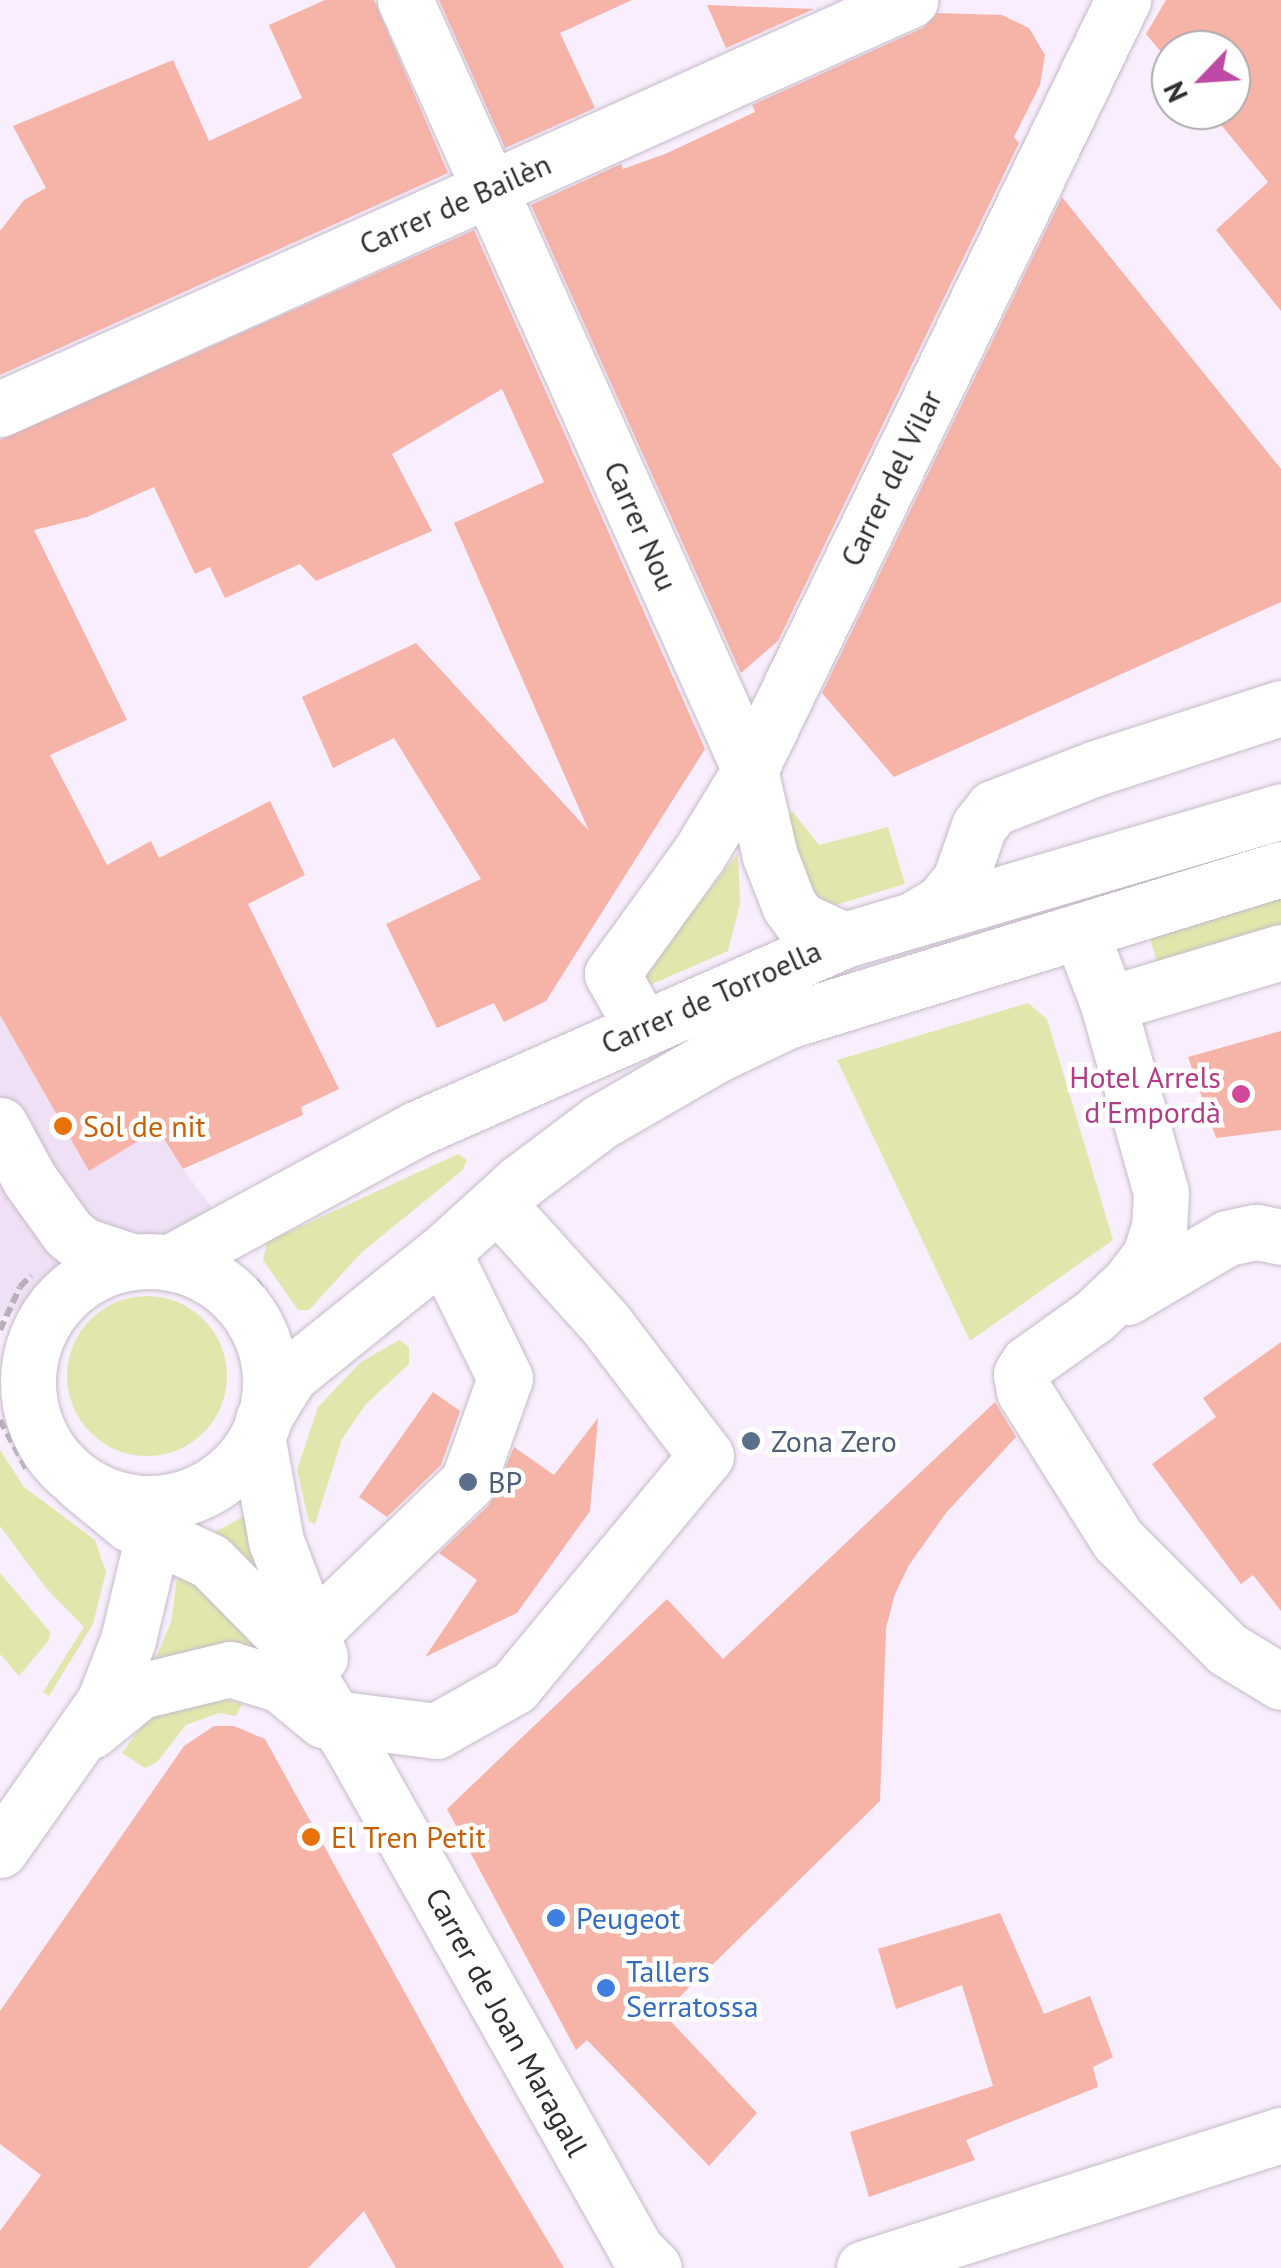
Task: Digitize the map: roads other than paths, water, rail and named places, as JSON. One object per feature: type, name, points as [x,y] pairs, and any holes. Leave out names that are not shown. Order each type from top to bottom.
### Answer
[{"type":"street","name":"Carrer Nou","points":[[405,0],[750,770]]},
{"type":"street","name":"Carrer de Bailèn","points":[[0,408],[910,0]]},
{"type":"street","name":"Carrer del Vilar","points":[[750,770],[1124,0]]},
{"type":"street","points":[[912,921],[942,902],[960,880],[978,826],[993,808],[1096,768],[1281,708]]},
{"type":"street","points":[[750,770],[770,856],[789,905],[799,919],[844,940]]},
{"type":"street","points":[[642,1027],[612,974],[700,854],[750,770]]},
{"type":"street","name":"Carrer de Torroella","points":[[170,1255],[416,1129],[844,940],[1281,811]]},
{"type":"street","points":[[0,1850],[92,1721],[128,1640],[163,1518],[214,1486],[270,1411],[371,1310],[497,1203],[614,1114],[787,1020],[1281,869]]},
{"type":"street","points":[[1080,930],[1108,1004],[1161,1192],[1159,1228],[1150,1255],[1094,1316]]},
{"type":"street","points":[[1108,1004],[1281,952]]},
{"type":"street","points":[[0,1125],[30,1180],[68,1233],[84,1246],[170,1255],[210,1276],[249,1314],[262,1337],[270,1378],[270,1411]]},
{"type":"street","points":[[1154,1167],[1188,1200],[1210,1212],[1281,1236]]},
{"type":"street","points":[[92,1721],[140,1691],[230,1669],[281,1685],[346,1730],[436,1731],[514,1687],[706,1456],[605,1323],[497,1203]]},
{"type":"street","points":[[1281,1236],[1256,1232],[1227,1238],[1094,1316],[1028,1363],[1021,1374],[1024,1391],[1118,1540],[1226,1650],[1281,1682]]},
{"type":"street","points":[[39,1308],[68,1233]]},
{"type":"street","points":[[310,1634],[328,1612],[468,1482],[505,1378],[443,1252]]},
{"type":"street","points":[[39,1308],[96,1272],[170,1255]]},
{"type":"street","name":"Carrer de Joan Maragall","points":[[39,1308],[30,1353],[31,1413],[49,1452],[130,1524],[163,1518],[241,1588],[280,1632],[346,1730],[641,2262]]},
{"type":"street","name":"Carrer de Joan Maragall","points":[[270,1411],[276,1541],[346,1730]]},
{"type":"street","points":[[864,2268],[1281,2135]]},
{"type":"place","name":"Hotel Arrels d'Empordà","points":[[1241,1094]]},
{"type":"place","name":"Sol de nit","points":[[63,1126]]},
{"type":"place","name":"Zona Zero","points":[[751,1441]]},
{"type":"place","name":"BP","points":[[468,1482]]},
{"type":"place","name":"El Tren Petit","points":[[311,1837]]},
{"type":"place","name":"Peugeot","points":[[556,1918]]},
{"type":"place","name":"Tallers Serratossa","points":[[606,1988]]}]
